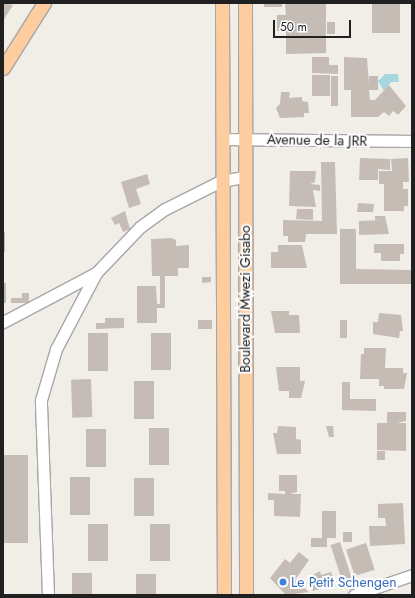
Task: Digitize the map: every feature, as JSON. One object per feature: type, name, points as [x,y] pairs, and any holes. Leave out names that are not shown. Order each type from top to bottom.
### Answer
[{"type":"main road","points":[[3,68],[44,3]]},
{"type":"main road","name":"Boulevard Mwezi Gisabo","points":[[222,3],[221,181],[224,595]]},
{"type":"main road","name":"Boulevard Mwezi Gisabo","points":[[245,3],[244,177],[246,595]]},
{"type":"street","name":"Avenue de la JRR","points":[[222,139],[412,141]]},
{"type":"street","points":[[48,595],[41,400],[56,349],[96,272],[140,227],[159,214],[221,181],[244,177]]},
{"type":"street","points":[[3,322],[96,272]]},
{"type":"street","points":[[354,595],[412,575]]},
{"type":"water","points":[[385,74],[398,74],[399,82],[391,82],[384,91],[378,81]]},
{"type":"building","points":[[3,3],[13,5],[3,21]]},
{"type":"building","points":[[264,3],[282,3],[282,7],[264,7]]},
{"type":"building","points":[[285,3],[326,3],[326,53],[286,54],[286,31],[277,31],[277,15],[286,15]]},
{"type":"building","points":[[372,3],[400,3],[400,33],[372,33]]},
{"type":"building","points":[[327,22],[335,22],[335,34],[327,34]]},
{"type":"building","points":[[312,57],[329,57],[329,65],[338,65],[338,74],[312,73]]},
{"type":"building","points":[[344,57],[367,58],[369,84],[369,76],[378,76],[378,90],[369,90],[370,100],[375,100],[389,85],[406,106],[398,115],[393,111],[389,116],[384,112],[378,117],[351,117],[351,90],[344,90]]},
{"type":"building","points":[[312,75],[330,75],[330,96],[312,96]]},
{"type":"building","points":[[331,76],[338,76],[338,106],[331,106]]},
{"type":"building","points":[[281,92],[290,92],[289,98],[302,97],[302,101],[308,102],[309,113],[304,113],[304,117],[280,118],[276,108],[280,104]]},
{"type":"building","points":[[360,158],[390,159],[390,170],[378,169],[378,180],[359,180]]},
{"type":"building","points":[[408,158],[409,182],[403,182],[403,189],[408,189],[408,206],[404,206],[404,211],[384,211],[384,184],[379,184],[379,171],[392,171],[391,159]]},
{"type":"building","points":[[321,162],[335,162],[337,234],[306,234],[305,242],[288,242],[288,236],[283,236],[283,220],[322,221]]},
{"type":"building","points":[[290,171],[316,171],[315,182],[310,184],[320,185],[320,191],[313,190],[316,207],[289,206]]},
{"type":"building","points":[[147,174],[150,184],[136,189],[141,204],[129,208],[121,182]]},
{"type":"building","points":[[358,203],[374,204],[373,212],[357,212]]},
{"type":"building","points":[[297,209],[313,209],[313,220],[296,219]]},
{"type":"building","points":[[125,211],[130,229],[123,232],[119,223],[115,225],[111,218]]},
{"type":"building","points":[[375,216],[385,216],[389,234],[359,235],[359,221],[383,220],[375,220]]},
{"type":"building","points":[[340,229],[356,229],[356,269],[412,270],[412,284],[340,284]]},
{"type":"building","points":[[3,232],[5,232],[5,252],[3,252]]},
{"type":"building","points":[[171,238],[176,240],[176,246],[189,245],[189,268],[178,268],[178,276],[165,276],[165,308],[157,308],[157,323],[137,323],[137,286],[156,286],[157,304],[160,304],[160,276],[152,276],[151,239]]},
{"type":"building","points":[[374,244],[404,244],[404,254],[400,254],[400,261],[381,261],[381,253],[374,253]]},
{"type":"building","points":[[278,245],[302,245],[307,268],[271,268],[271,252],[278,252]]},
{"type":"building","points":[[202,277],[211,277],[211,282],[202,283]]},
{"type":"building","points":[[3,283],[6,283],[6,303],[3,303]]},
{"type":"building","points":[[22,293],[29,293],[29,303],[11,303],[11,298],[22,298]]},
{"type":"building","points":[[271,311],[289,311],[289,315],[299,315],[300,333],[275,333]]},
{"type":"building","points":[[379,313],[401,315],[403,331],[400,331],[399,338],[373,334],[373,322],[378,322]]},
{"type":"building","points":[[105,318],[124,318],[124,328],[96,329],[96,323],[105,323]]},
{"type":"building","points":[[198,320],[212,320],[212,329],[198,329]]},
{"type":"building","points":[[340,320],[347,320],[347,338],[340,338]]},
{"type":"building","points":[[88,333],[108,333],[108,371],[88,371]]},
{"type":"building","points":[[151,333],[171,333],[171,370],[151,370]]},
{"type":"building","points":[[364,348],[386,348],[385,368],[403,368],[403,373],[407,373],[404,389],[384,389],[384,386],[379,386],[379,379],[360,379],[361,354],[364,354]]},
{"type":"building","points":[[276,367],[300,367],[300,381],[305,381],[301,398],[289,398],[289,391],[279,391]]},
{"type":"building","points":[[91,379],[92,417],[72,418],[71,380]]},
{"type":"building","points":[[134,381],[154,381],[154,419],[134,419]]},
{"type":"building","points":[[342,382],[350,382],[350,399],[376,399],[376,411],[342,410]]},
{"type":"building","points":[[387,412],[406,412],[406,421],[397,423],[406,423],[406,451],[377,450],[377,423],[387,423]]},
{"type":"building","points":[[278,426],[296,427],[296,439],[301,440],[301,454],[277,454],[273,433],[277,433]]},
{"type":"building","points":[[326,426],[333,426],[334,437],[329,437]]},
{"type":"building","points":[[149,428],[169,428],[169,465],[149,465]]},
{"type":"building","points":[[86,429],[106,429],[106,467],[86,467]]},
{"type":"building","points":[[377,451],[385,451],[385,460],[377,460]]},
{"type":"building","points":[[3,455],[28,455],[28,543],[3,543]]},
{"type":"building","points":[[279,475],[297,475],[297,492],[290,494],[301,494],[300,517],[274,516],[274,500],[268,500],[268,493],[285,494],[285,491],[279,491]]},
{"type":"building","points":[[70,477],[90,477],[90,515],[70,515]]},
{"type":"building","points":[[134,478],[154,478],[154,516],[134,516]]},
{"type":"building","points":[[403,503],[405,544],[370,546],[369,526],[386,526],[385,518],[378,518],[378,504]]},
{"type":"building","points":[[322,511],[336,511],[336,538],[327,538],[327,547],[311,547],[311,538],[322,538]]},
{"type":"building","points":[[88,524],[108,524],[108,561],[88,561]]},
{"type":"building","points":[[150,524],[170,524],[170,561],[150,561]]},
{"type":"building","points":[[343,532],[352,532],[352,542],[343,542]]},
{"type":"building","points":[[340,542],[352,578],[342,581],[330,545]]},
{"type":"building","points":[[366,543],[375,570],[355,576],[346,549]]},
{"type":"building","points":[[299,552],[309,560],[295,580],[309,592],[286,595],[270,578],[285,559],[290,563]]},
{"type":"building","points":[[320,571],[321,575],[331,572],[335,584],[313,591],[308,578]]},
{"type":"building","points":[[72,573],[92,573],[92,595],[72,595]]},
{"type":"building","points":[[136,574],[156,574],[156,595],[136,595]]},
{"type":"place","name":"Le Petit Schengen","points":[[283,582]]}]
